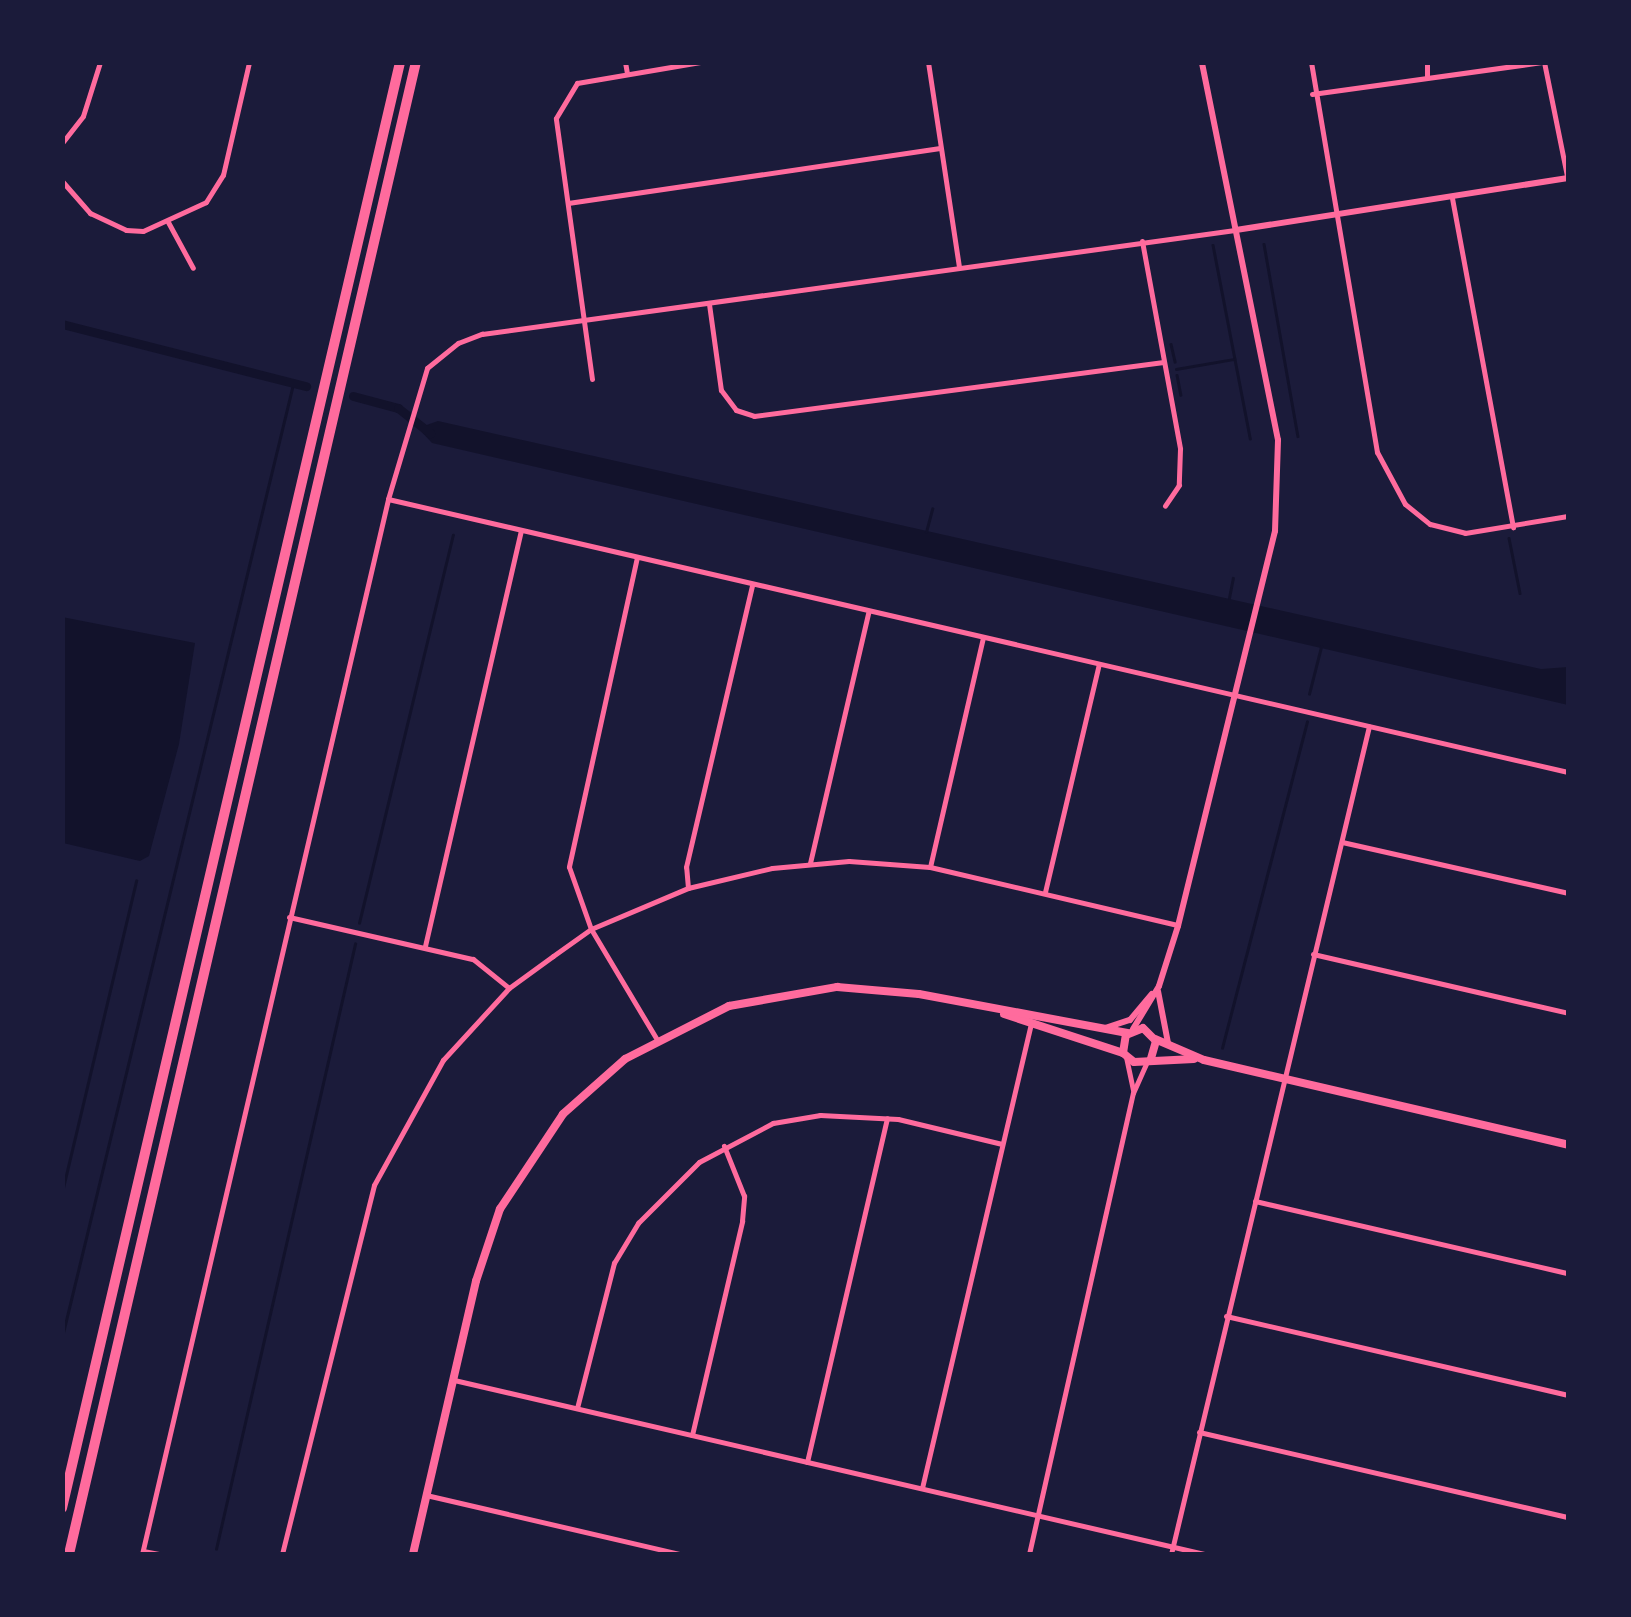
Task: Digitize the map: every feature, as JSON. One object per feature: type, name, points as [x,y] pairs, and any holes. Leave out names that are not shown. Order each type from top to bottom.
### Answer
[{"type":"highway","points":[[62,1508],[400,62]]},
{"type":"highway","points":[[68,1554],[416,62]]},
{"type":"main road","points":[[412,1554],[490,1235],[518,1175],[573,1104],[656,1038],[766,996],[836,987],[919,994],[1000,1012],[1130,1031],[1204,1060],[1568,1145]]},
{"type":"main road","points":[[1000,1012],[1149,1060],[1204,1060]]},
{"type":"main road","points":[[1125,1054],[1130,1031]]},
{"type":"main road","points":[[1149,1060],[1155,1038]]},
{"type":"street","points":[[62,143],[83,116],[100,62]]},
{"type":"street","points":[[62,181],[90,213],[126,230],[168,222],[216,191],[249,62]]},
{"type":"street","points":[[625,62],[627,72]]},
{"type":"street","points":[[592,379],[556,118],[577,83],[700,62]]},
{"type":"street","points":[[928,62],[958,266]]},
{"type":"street","points":[[1155,1038],[1158,989],[1178,926],[1262,600],[1275,531],[1278,440],[1202,62]]},
{"type":"street","points":[[1312,62],[1312,94],[1377,452],[1405,504],[1447,530],[1513,526],[1568,516]]},
{"type":"street","points":[[1427,62],[1428,77]]},
{"type":"street","points":[[159,1554],[142,1553],[388,500],[414,398],[427,368],[458,343],[583,320],[1335,216],[1568,179],[1543,62],[1312,94]]},
{"type":"street","points":[[568,203],[940,148]]},
{"type":"street","points":[[1452,198],[1513,526]]},
{"type":"street","points":[[168,222],[193,268]]},
{"type":"street","points":[[1142,241],[1181,468],[1165,506]]},
{"type":"street","points":[[709,304],[721,390],[748,415],[1163,362]]},
{"type":"street","points":[[388,500],[1568,772]]},
{"type":"street","points":[[425,946],[521,531]]},
{"type":"street","points":[[638,557],[572,832],[574,893],[656,1038]]},
{"type":"street","points":[[688,888],[686,867],[752,585]]},
{"type":"street","points":[[810,863],[868,612]]},
{"type":"street","points":[[930,867],[983,638]]},
{"type":"street","points":[[1045,892],[1099,664]]},
{"type":"street","points":[[1172,1551],[1280,1079],[1368,726]]},
{"type":"street","points":[[1341,842],[1568,894]]},
{"type":"street","points":[[282,1554],[374,1184],[443,1060],[510,988],[591,929],[688,888],[810,863],[930,867],[1178,926]]},
{"type":"street","points":[[289,917],[473,960],[510,988]]},
{"type":"street","points":[[1312,954],[1568,1013]]},
{"type":"street","points":[[1105,1028],[1130,1020],[1158,989]]},
{"type":"street","points":[[1130,1031],[1158,989]]},
{"type":"street","points":[[1158,989],[1168,1043]]},
{"type":"street","points":[[922,1488],[1031,1025]]},
{"type":"street","points":[[1125,1054],[1134,1093]]},
{"type":"street","points":[[1029,1554],[1134,1093],[1149,1060]]},
{"type":"street","points":[[577,1408],[614,1264],[672,1184],[724,1146],[773,1123],[856,1114],[1002,1144]]},
{"type":"street","points":[[807,1462],[887,1118]]},
{"type":"street","points":[[692,1435],[742,1221],[744,1196],[724,1146]]},
{"type":"street","points":[[1253,1201],[1568,1273]]},
{"type":"street","points":[[1226,1316],[1568,1395]]},
{"type":"street","points":[[454,1380],[922,1488],[1172,1551],[1204,1554]]},
{"type":"street","points":[[1199,1432],[1568,1517]]},
{"type":"street","points":[[426,1495],[680,1554]]},
{"type":"shaded area","points":[[438,421],[1541,669],[1568,667],[1568,705],[432,443],[418,428]]},
{"type":"shaded area","points":[[62,617],[195,643],[179,744],[149,856],[140,861],[63,843]]},
{"type":"waterway","points":[[1264,244],[1298,436]]},
{"type":"waterway","points":[[1213,245],[1250,438]]},
{"type":"waterway","points":[[62,324],[306,386]]},
{"type":"waterway","points":[[1171,344],[1175,362]]},
{"type":"waterway","points":[[1176,369],[1234,359]]},
{"type":"waterway","points":[[1177,375],[1181,395]]},
{"type":"waterway","points":[[62,1337],[293,384]]},
{"type":"waterway","points":[[353,396],[398,408],[430,433]]},
{"type":"waterway","points":[[926,532],[932,509]]},
{"type":"waterway","points":[[359,923],[453,535]]},
{"type":"waterway","points":[[1509,538],[1520,593]]},
{"type":"waterway","points":[[1229,598],[1233,578]]},
{"type":"waterway","points":[[1309,694],[1321,647]]},
{"type":"waterway","points":[[1222,1048],[1307,722]]},
{"type":"waterway","points":[[62,1192],[136,881]]},
{"type":"waterway","points":[[216,1549],[355,944]]}]
